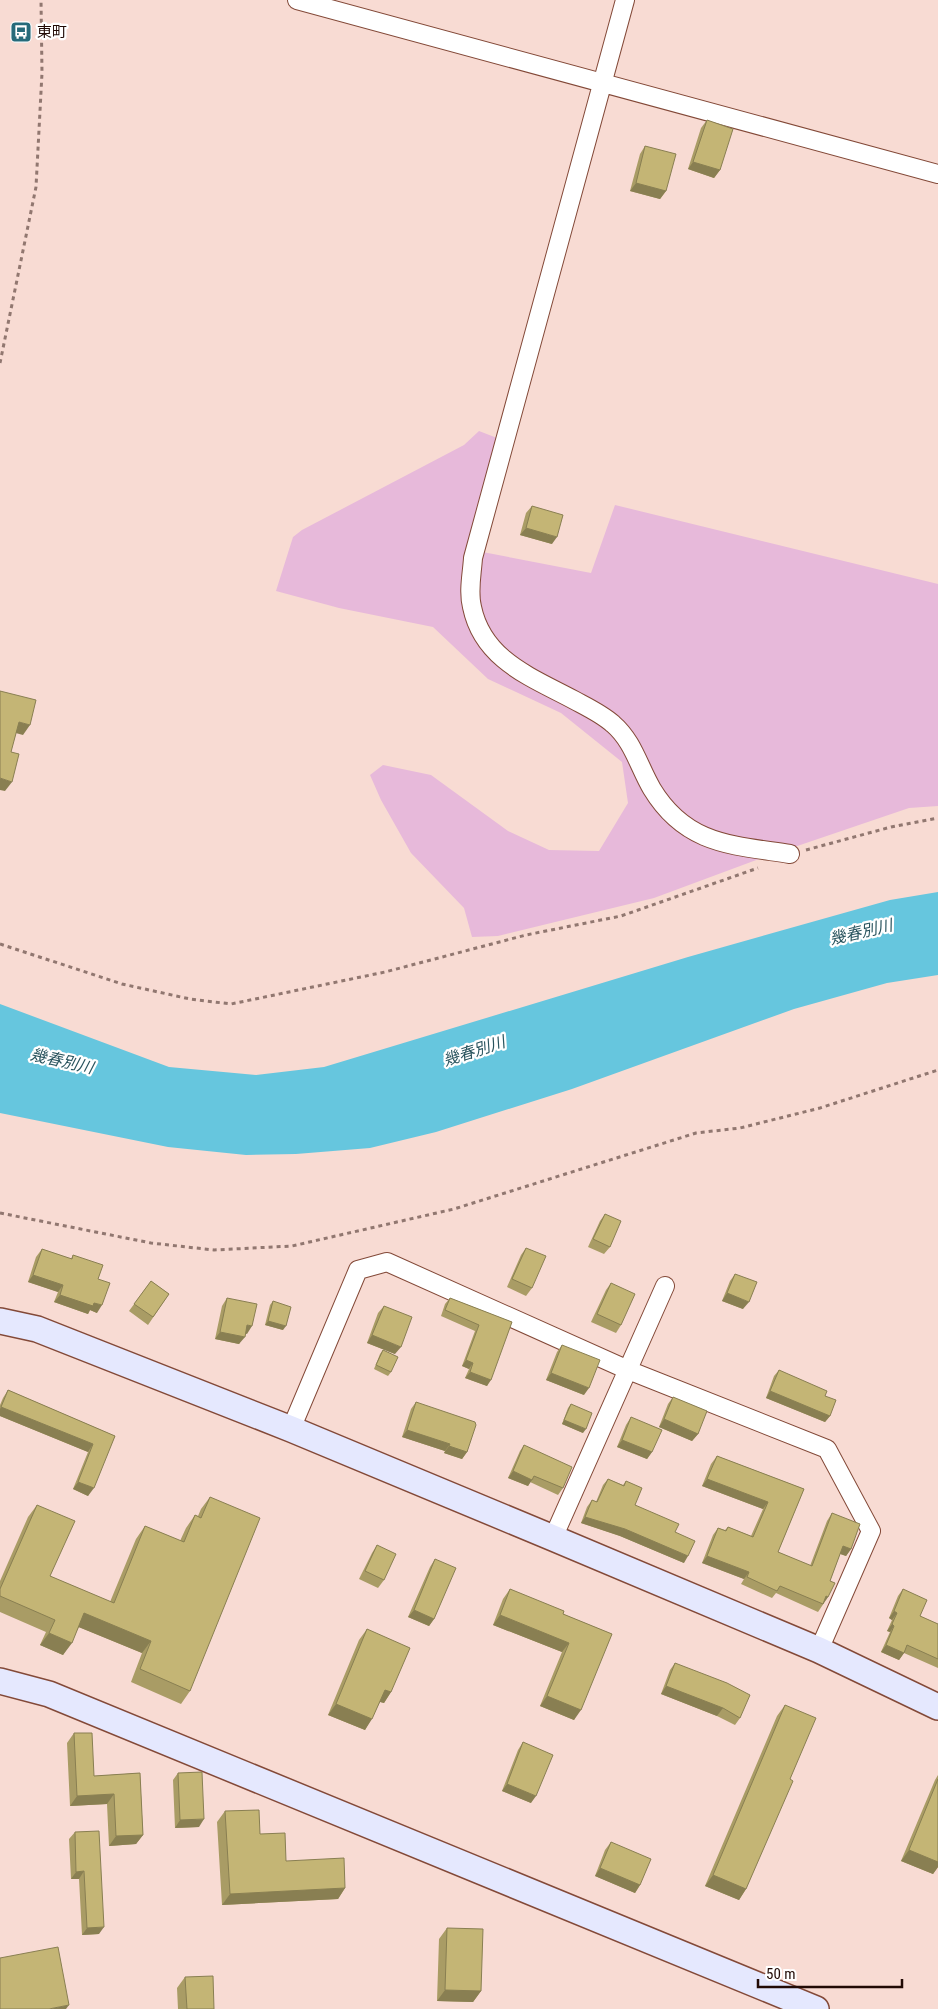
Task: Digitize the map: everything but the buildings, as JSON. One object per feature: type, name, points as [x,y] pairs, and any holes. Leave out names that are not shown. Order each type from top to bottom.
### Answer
[{"type":"street","points":[[297,0],[938,174]]},
{"type":"street","points":[[625,0],[473,558],[472,607],[485,639],[506,663],[614,724],[632,747],[652,788],[663,803],[689,828],[714,842],[790,854]]},
{"type":"street","points":[[291,1429],[358,1270],[387,1262],[628,1370],[826,1449],[871,1531],[819,1650]]},
{"type":"street","points":[[553,1538],[665,1286]]},
{"type":"street","points":[[0,1321],[37,1329],[291,1429],[819,1650],[938,1707]]},
{"type":"street","points":[[0,1681],[50,1694],[816,2009]]},
{"type":"path","points":[[0,363],[36,186],[42,73],[41,0]]},
{"type":"path","points":[[790,854],[891,827],[938,818]]},
{"type":"path","points":[[0,944],[122,984],[190,1000],[231,1004],[385,972],[526,936],[621,916],[759,868]]},
{"type":"path","points":[[0,1213],[151,1243],[214,1250],[292,1246],[454,1209],[696,1133],[740,1128],[820,1108],[938,1070]]},
{"type":"shaded area","points":[[479,431],[497,438],[467,549],[591,573],[615,505],[938,584],[938,806],[909,808],[759,859],[654,898],[498,936],[472,937],[464,908],[411,853],[381,800],[370,775],[383,765],[431,775],[508,831],[549,850],[599,851],[628,803],[622,762],[561,713],[488,679],[433,627],[339,608],[276,591],[293,537],[302,530],[464,445]]},
{"type":"water","name":"幾春別川","points":[[938,892],[938,975],[887,983],[794,1009],[572,1089],[436,1132],[370,1148],[296,1154],[246,1155],[168,1147],[0,1113],[0,1004],[169,1067],[256,1075],[324,1067],[688,957],[890,900]]},
{"type":"place","name":"東町","points":[[21,32]]}]
